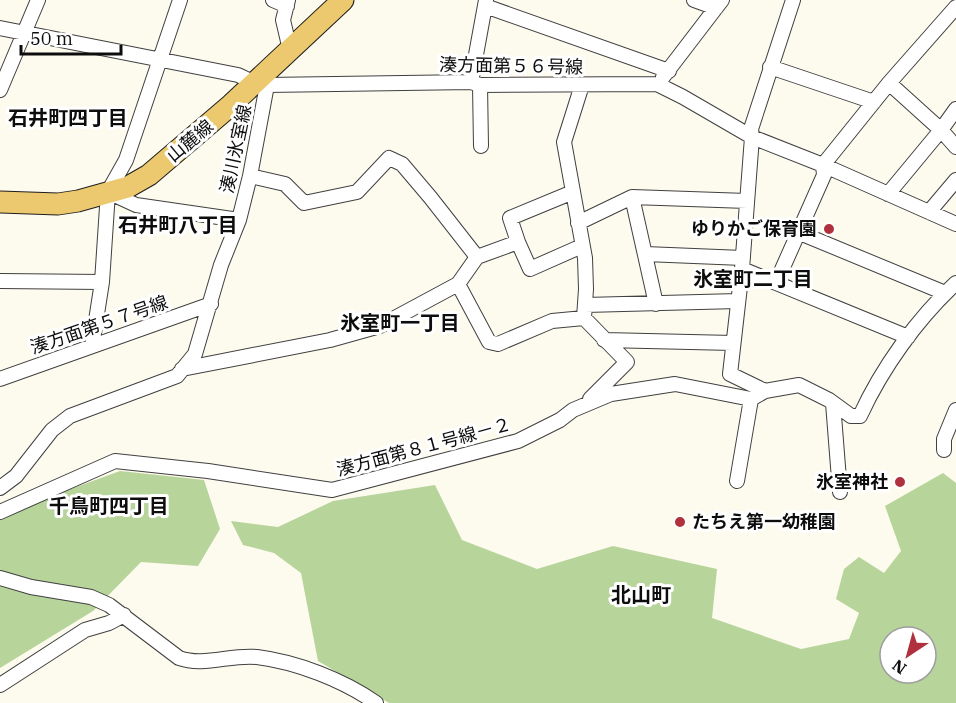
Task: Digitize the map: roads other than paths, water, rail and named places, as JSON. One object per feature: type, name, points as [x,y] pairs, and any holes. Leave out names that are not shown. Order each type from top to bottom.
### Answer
[{"type":"main road","name":"山麓線","points":[[0,202],[58,204],[78,201],[128,187],[149,175],[261,84],[290,50],[343,0]]},
{"type":"street","points":[[0,90],[38,0]]},
{"type":"street","points":[[92,346],[102,282],[108,192],[126,160],[180,0]]},
{"type":"street","points":[[273,0],[288,3],[284,20],[290,50]]},
{"type":"street","points":[[657,84],[719,4],[694,0]]},
{"type":"street","points":[[765,391],[730,375],[742,264],[751,129],[793,0]]},
{"type":"street","points":[[481,146],[476,84],[485,3],[669,71]]},
{"type":"street","points":[[776,283],[824,175],[823,165],[889,83],[956,7]]},
{"type":"street","points":[[0,28],[238,75],[261,84]]},
{"type":"street","points":[[770,68],[874,102]]},
{"type":"street","points":[[889,83],[941,130],[956,147]]},
{"type":"street","name":"湊方面第５６号線","points":[[261,84],[657,84],[752,137],[823,165],[956,224]]},
{"type":"street","name":"湊川氷室線","points":[[182,369],[195,354],[221,265],[239,220],[250,176],[261,84]]},
{"type":"street","points":[[582,85],[564,142],[582,246],[586,289],[584,312],[604,340],[627,362],[584,405]]},
{"type":"street","points":[[888,194],[956,109]]},
{"type":"street","points":[[250,176],[285,184],[304,203],[357,192],[389,158],[402,164],[477,257]]},
{"type":"street","points":[[929,212],[956,180]]},
{"type":"street","points":[[108,192],[136,205],[239,220]]},
{"type":"street","points":[[573,192],[510,218],[530,269],[582,246]]},
{"type":"street","points":[[578,223],[632,196],[747,201]]},
{"type":"street","points":[[632,196],[656,304]]},
{"type":"street","points":[[800,233],[945,293]]},
{"type":"street","points":[[0,488],[16,476],[52,430],[70,416],[177,376],[182,369],[330,340],[380,326],[458,284],[477,257],[518,242]]},
{"type":"street","points":[[645,254],[742,264],[776,283],[908,337]]},
{"type":"street","points":[[0,281],[102,282]]},
{"type":"street","points":[[737,481],[751,399],[765,391],[799,385],[833,403],[851,417],[860,416],[869,397],[908,337],[956,283]]},
{"type":"street","points":[[458,284],[489,342],[498,344],[552,321],[584,312],[656,304],[738,302]]},
{"type":"street","name":"湊方面第５７号線","points":[[0,379],[211,304]]},
{"type":"street","points":[[604,340],[733,344]]},
{"type":"street","name":"湊方面第８１号線－２","points":[[0,512],[115,461],[208,471],[332,490],[518,441],[560,420],[573,410],[611,394],[675,384],[751,399]]},
{"type":"street","points":[[833,403],[840,492]]},
{"type":"street","points":[[944,450],[944,439],[956,410]]},
{"type":"street","points":[[0,578],[91,597],[110,604],[179,658],[190,662],[255,657],[316,671],[376,703]]},
{"type":"street","points":[[0,685],[85,630],[109,623],[124,615]]},
{"type":"place","name":"ゆりかご保育園","points":[[829,229]]},
{"type":"place","name":"氷室神社","points":[[900,482]]},
{"type":"place","name":"たちえ第一幼稚園","points":[[680,522]]},
{"type":"district","name":"石井町四丁目","points":[[68,118]]},
{"type":"district","name":"石井町八丁目","points":[[178,225]]},
{"type":"district","name":"氷室町二丁目","points":[[753,279]]},
{"type":"district","name":"氷室町一丁目","points":[[400,323]]},
{"type":"district","name":"千鳥町四丁目","points":[[109,506]]},
{"type":"district","name":"北山町","points":[[641,595]]}]
